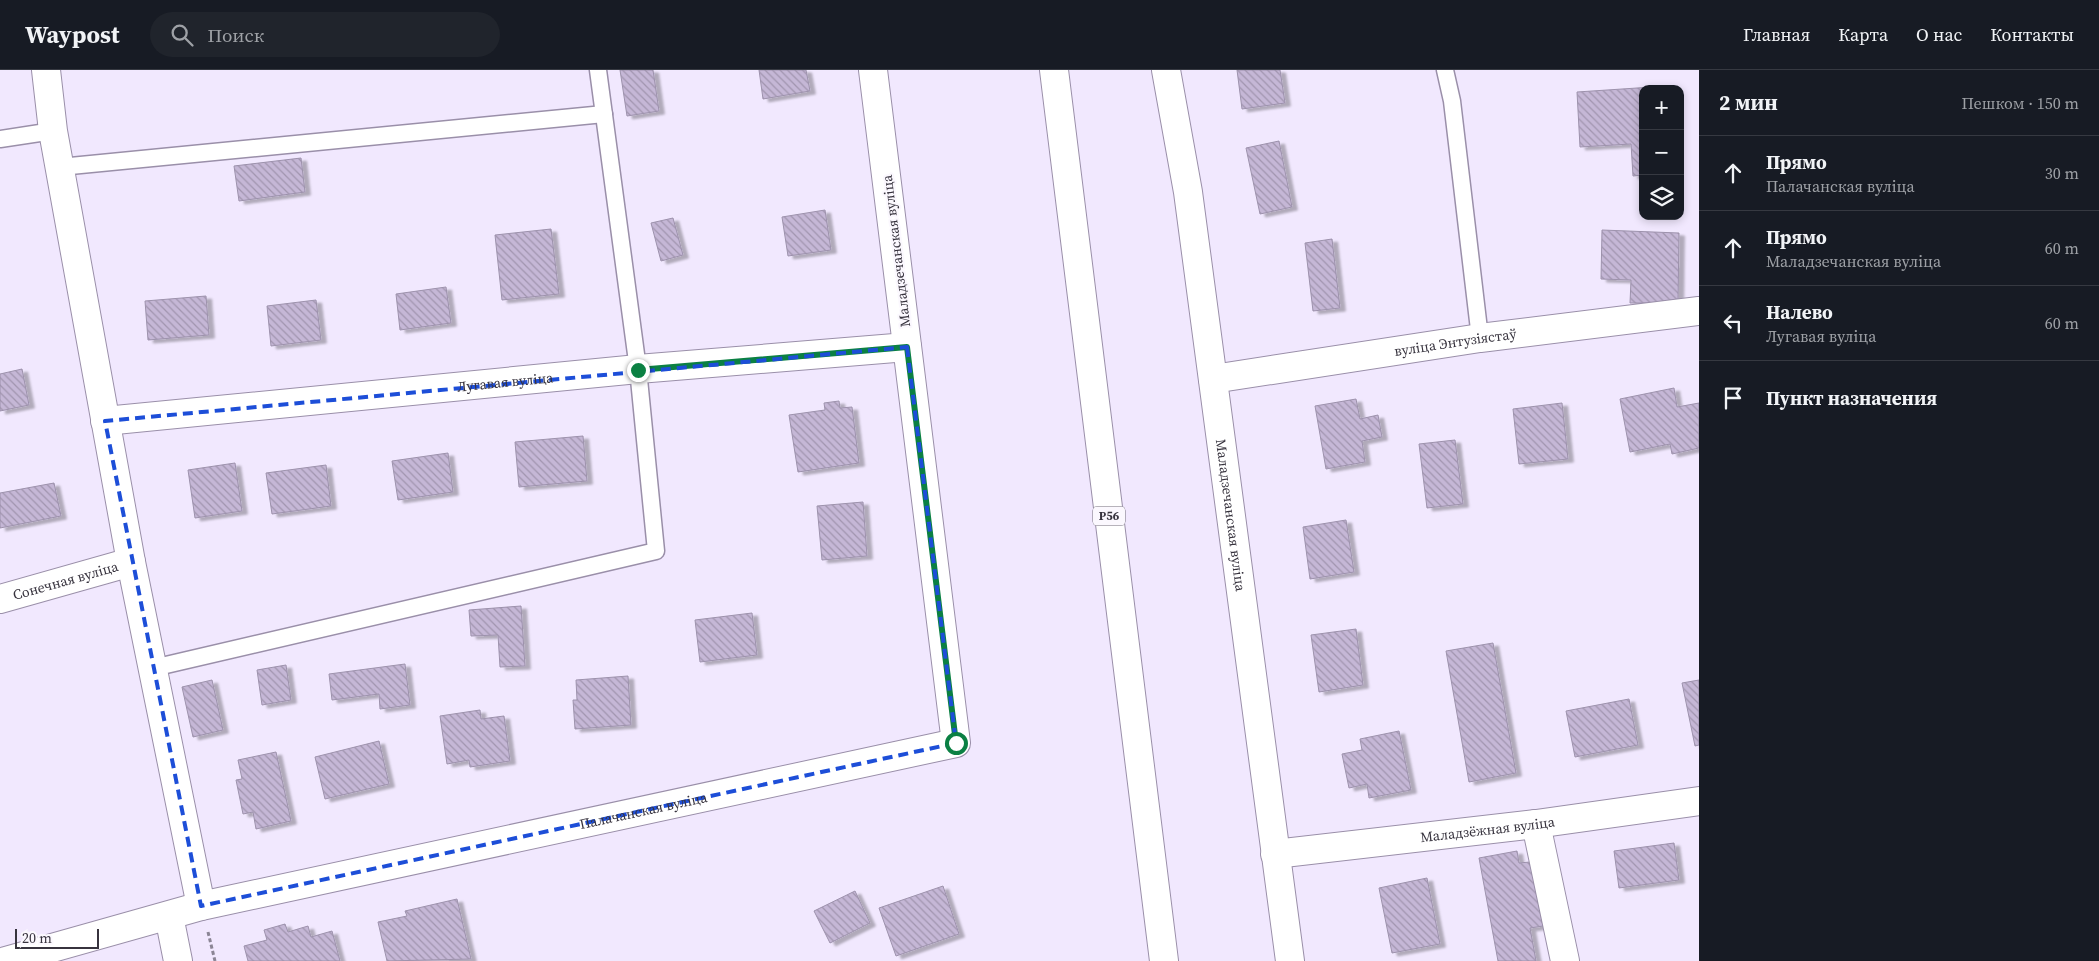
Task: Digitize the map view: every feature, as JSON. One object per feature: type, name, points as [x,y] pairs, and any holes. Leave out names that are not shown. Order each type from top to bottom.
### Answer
[{"type":"street","points":[[6,961],[201,906],[130,562],[53,131],[46,70]]},
{"type":"street","name":"Маладзечанская вуліца","points":[[873,70],[940,611]]},
{"type":"street","name":"Р56","points":[[1054,70],[1164,961]]},
{"type":"street","name":"Маладзечанская вуліца","points":[[1166,70],[1188,192],[1290,961]]},
{"type":"street","name":"вуліца Энтузіястаў","points":[[1213,379],[1480,338],[1699,311]]},
{"type":"street","name":"Лугавая вуліца","points":[[105,422],[638,370],[907,347]]},
{"type":"street","name":"Сонечная вуліца","points":[[0,599],[130,562]]},
{"type":"street","name":"Палачанская вуліца","points":[[201,906],[956,743],[940,611]]},
{"type":"street","name":"Маладзёжная вуліца","points":[[1275,854],[1536,824],[1699,801]]},
{"type":"street","points":[[1536,824],[1565,961]]},
{"type":"street","points":[[169,916],[178,961]]},
{"type":"lane","points":[[153,668],[656,551],[638,370],[598,70]]},
{"type":"lane","points":[[1446,70],[1452,100],[1480,338]]},
{"type":"lane","points":[[60,167],[604,114]]},
{"type":"lane","points":[[0,139],[53,131]]},
{"type":"highlighted area","points":[[907,347],[956,743],[201,906],[105,421]]},
{"type":"building","points":[[620,70],[653,70],[659,111],[627,116]]},
{"type":"building","points":[[759,70],[806,70],[810,91],[763,99]]},
{"type":"building","points":[[1237,70],[1280,70],[1285,103],[1242,109]]},
{"type":"building","points":[[1639,88],[1639,175],[1633,176],[1631,144],[1580,147],[1577,92]]},
{"type":"building","points":[[1279,141],[1292,207],[1260,214],[1246,148]]},
{"type":"building","points":[[301,158],[305,192],[239,201],[234,166]]},
{"type":"building","points":[[825,210],[831,250],[788,256],[782,217]]},
{"type":"building","points":[[673,218],[683,255],[661,261],[651,223]]},
{"type":"building","points":[[551,229],[559,294],[502,300],[495,235]]},
{"type":"building","points":[[1602,230],[1679,233],[1678,303],[1630,303],[1631,280],[1601,279]]},
{"type":"building","points":[[1332,239],[1340,308],[1313,311],[1305,243]]},
{"type":"building","points":[[446,287],[451,323],[400,330],[396,294]]},
{"type":"building","points":[[206,296],[209,335],[148,340],[145,301]]},
{"type":"building","points":[[316,300],[321,340],[271,346],[267,306]]},
{"type":"building","points":[[22,369],[29,405],[0,411],[0,374]]},
{"type":"building","points":[[1674,388],[1677,407],[1699,403],[1699,448],[1672,454],[1670,444],[1630,452],[1620,399]]},
{"type":"building","points":[[1356,399],[1360,419],[1378,415],[1382,437],[1362,441],[1365,462],[1326,469],[1315,406]]},
{"type":"building","points":[[839,401],[840,408],[852,407],[859,463],[798,472],[789,415],[825,410],[824,403]]},
{"type":"building","points":[[1562,403],[1568,459],[1519,464],[1513,409]]},
{"type":"building","points":[[583,436],[587,481],[519,487],[515,442]]},
{"type":"building","points":[[1455,440],[1463,504],[1427,508],[1419,444]]},
{"type":"building","points":[[448,453],[453,492],[398,500],[392,461]]},
{"type":"building","points":[[235,463],[242,511],[195,518],[188,470]]},
{"type":"building","points":[[326,465],[331,506],[272,514],[266,473]]},
{"type":"building","points":[[54,483],[61,516],[0,528],[0,493]]},
{"type":"building","points":[[863,502],[867,556],[822,560],[817,506]]},
{"type":"building","points":[[1346,520],[1354,572],[1310,579],[1303,527]]},
{"type":"building","points":[[521,606],[525,666],[500,667],[498,635],[471,636],[469,610]]},
{"type":"building","points":[[752,613],[757,655],[700,662],[695,620]]},
{"type":"building","points":[[1356,629],[1363,685],[1319,692],[1311,635]]},
{"type":"building","points":[[1493,643],[1516,773],[1469,782],[1446,651]]},
{"type":"building","points":[[405,664],[410,705],[380,709],[379,694],[332,700],[329,674]]},
{"type":"building","points":[[286,665],[291,700],[262,705],[257,670]]},
{"type":"building","points":[[628,676],[631,725],[575,729],[573,700],[577,700],[576,680]]},
{"type":"building","points":[[212,680],[223,730],[193,737],[182,687]]},
{"type":"building","points":[[1699,680],[1699,745],[1695,746],[1682,683]]},
{"type":"building","points":[[1629,699],[1638,745],[1575,757],[1566,711]]},
{"type":"building","points":[[480,710],[481,719],[504,716],[510,761],[470,767],[469,760],[447,764],[440,716]]},
{"type":"building","points":[[1399,731],[1411,790],[1369,798],[1367,784],[1349,788],[1342,754],[1362,750],[1360,739]]},
{"type":"building","points":[[379,741],[389,784],[325,799],[315,757]]},
{"type":"building","points":[[276,752],[291,821],[256,829],[253,812],[243,814],[236,780],[242,779],[238,760]]},
{"type":"building","points":[[1674,843],[1679,880],[1619,888],[1614,851]]},
{"type":"building","points":[[1517,851],[1519,863],[1530,862],[1543,926],[1530,928],[1536,961],[1498,961],[1479,858]]},
{"type":"building","points":[[1427,878],[1440,944],[1392,953],[1379,888]]},
{"type":"building","points":[[943,886],[959,934],[896,956],[879,908]]},
{"type":"building","points":[[855,891],[870,923],[830,943],[814,911]]},
{"type":"building","points":[[457,899],[471,959],[387,961],[378,922],[407,916],[405,911]]},
{"type":"building","points":[[285,924],[288,932],[308,926],[311,937],[332,931],[340,961],[248,961],[244,946],[267,940],[264,930]]},
{"type":"route","points":[[638,370],[907,347],[956,743]]}]
